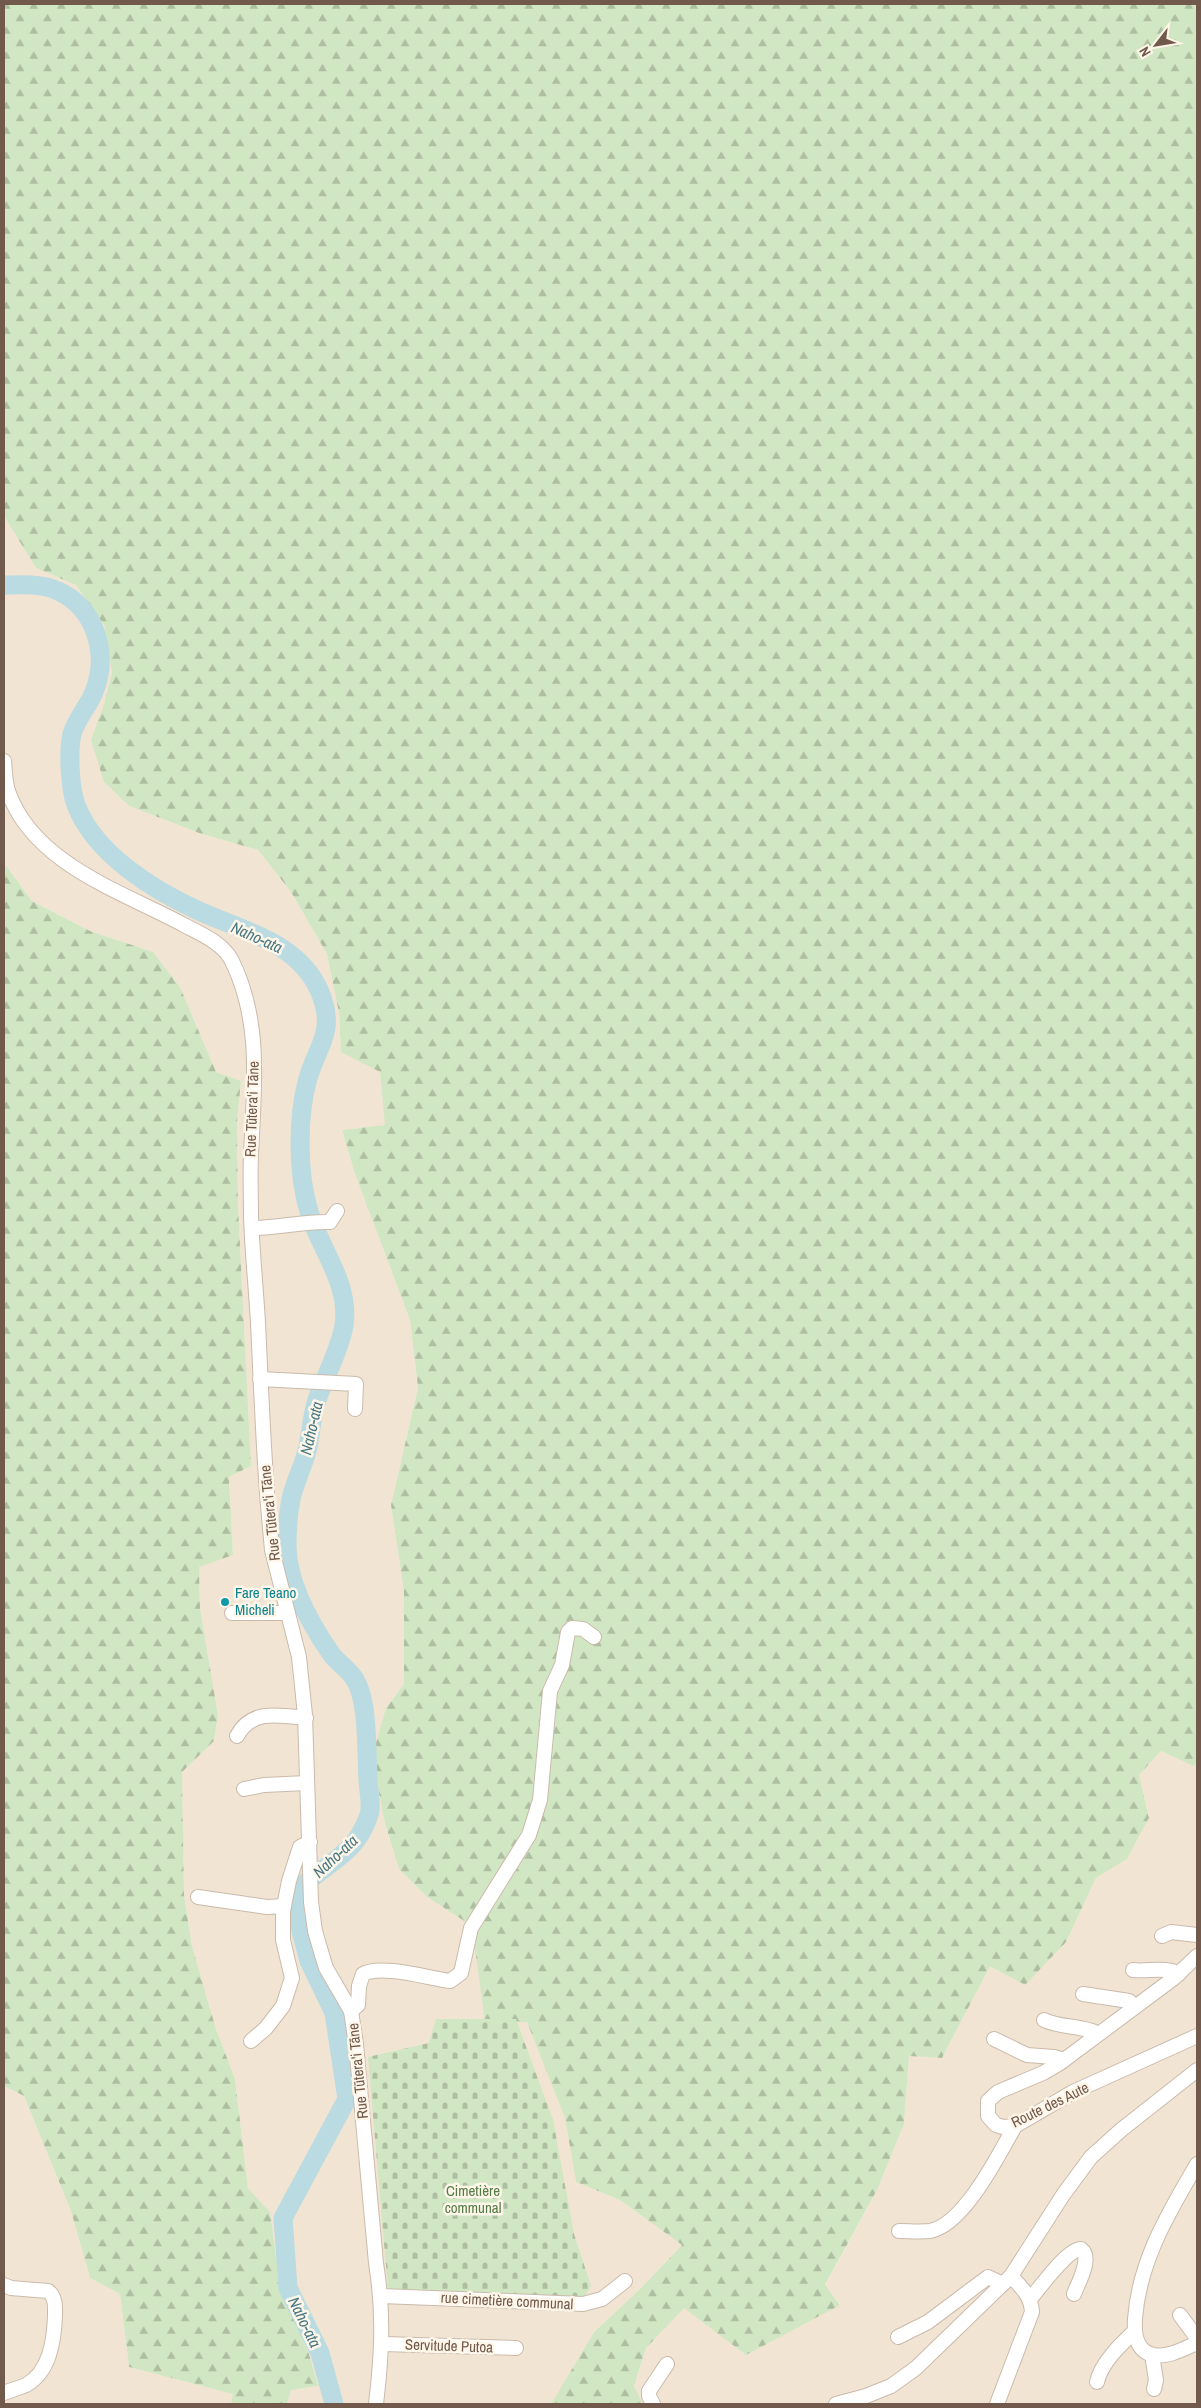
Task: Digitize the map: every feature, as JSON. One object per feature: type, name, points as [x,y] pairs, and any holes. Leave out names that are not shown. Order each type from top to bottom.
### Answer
[{"type":"street","name":"Rue Tūtera'i Tāne","points":[[4,761],[8,791],[16,808],[30,828],[65,861],[90,878],[218,944],[231,959],[247,998],[254,1036],[255,1090],[250,1155],[252,1228],[262,1433],[272,1550],[286,1613],[299,1657],[306,1718],[312,1902],[315,1930],[326,1968],[351,2011],[358,2060],[376,2263],[381,2296],[383,2344],[376,2404]]},
{"type":"street","points":[[252,1228],[279,1228],[308,1222],[330,1222],[338,1211]]},
{"type":"street","points":[[260,1379],[318,1384],[340,1382],[356,1384],[355,1409]]},
{"type":"street","points":[[232,1613],[286,1613]]},
{"type":"street","points":[[351,2011],[358,2004],[359,1986],[363,1974],[367,1972],[383,1970],[450,1981],[461,1973],[471,1928],[529,1835],[540,1800],[550,1691],[562,1664],[568,1632],[572,1628],[583,1629],[594,1637]]},
{"type":"street","points":[[237,1736],[243,1725],[250,1719],[263,1716],[306,1718]]},
{"type":"street","points":[[244,1789],[264,1785],[308,1783]]},
{"type":"street","points":[[251,2041],[266,2028],[283,2006],[292,1978],[283,1940],[284,1906],[289,1881],[300,1847],[310,1842]]},
{"type":"street","points":[[198,1897],[259,1906],[284,1906]]},
{"type":"street","points":[[1162,1936],[1171,1932],[1197,1936]]},
{"type":"street","name":"Route des Aute","points":[[1197,1956],[1179,1974],[1064,2060],[1043,2073],[998,2092],[988,2101],[986,2107],[991,2121],[1003,2127],[1015,2126],[1073,2092],[1197,2036]]},
{"type":"street","points":[[1133,1970],[1171,1970],[1179,1974]]},
{"type":"street","points":[[1084,1994],[1129,2001],[1135,2007]]},
{"type":"street","points":[[1044,2020],[1052,2024],[1085,2027],[1097,2034]]},
{"type":"street","points":[[994,2039],[1027,2055],[1054,2056],[1064,2060]]},
{"type":"street","points":[[836,2404],[866,2396],[891,2386],[904,2378],[1007,2280],[1063,2195],[1091,2157],[1127,2124],[1197,2070]]},
{"type":"street","points":[[899,2231],[930,2231],[948,2223],[964,2207],[1015,2126]]},
{"type":"street","points":[[1197,2164],[1160,2231],[1146,2263],[1137,2298],[1134,2332],[1139,2346],[1152,2355],[1164,2356],[1197,2343]]},
{"type":"street","points":[[1030,2299],[1068,2255],[1077,2248],[1081,2248],[1086,2256],[1074,2294]]},
{"type":"street","points":[[898,2337],[928,2322],[988,2277],[1007,2280],[1030,2299],[1032,2312],[997,2404]]},
{"type":"street","name":"rue cimetière communal","points":[[381,2296],[582,2304],[602,2299],[625,2281]]},
{"type":"street","points":[[4,2285],[11,2288],[48,2291],[54,2298],[55,2333],[48,2359],[27,2384],[4,2393]]},
{"type":"street","points":[[1180,2315],[1197,2338]]},
{"type":"street","points":[[1097,2382],[1114,2352],[1134,2332]]},
{"type":"street","name":"Servitude Putoa","points":[[383,2344],[516,2348]]},
{"type":"street","points":[[1152,2355],[1156,2380],[1154,2389]]},
{"type":"street","points":[[653,2404],[649,2396],[650,2391],[667,2364]]},
{"type":"shaded area","points":[[4,516],[36,568],[76,585],[104,625],[112,672],[104,704],[104,782],[129,806],[199,833],[258,850],[291,892],[327,954],[339,1013],[341,1051],[380,1072],[386,1125],[342,1130],[355,1174],[410,1320],[418,1388],[391,1505],[404,1592],[404,1684],[386,1708],[373,1757],[385,1825],[399,1869],[427,1897],[472,1926],[527,2021],[565,2118],[576,2182],[620,2200],[682,2245],[642,2287],[594,2332],[551,2404],[287,2404],[291,2390],[317,2386],[309,2354],[280,2285],[270,2212],[248,2188],[235,2079],[216,2029],[192,1946],[184,1895],[182,1772],[214,1741],[218,1715],[200,1608],[199,1566],[233,1555],[229,1477],[251,1466],[238,1205],[237,1122],[241,1081],[216,1072],[180,987],[153,952],[90,931],[32,901],[4,863]]},
{"type":"shaded area","points":[[1161,1751],[1193,1766],[1197,1763],[1197,2404],[643,2404],[634,2386],[646,2348],[684,2307],[746,2355],[840,2304],[825,2286],[878,2188],[904,2124],[909,2055],[942,2058],[990,1966],[1066,1942],[1096,1878],[1127,1859],[1149,1818],[1139,1775]]},
{"type":"shaded area","points":[[4,2086],[24,2096],[71,2211],[90,2278],[120,2294],[129,2367],[234,2394],[231,2404],[4,2404]]},
{"type":"green space","points":[[4,4],[1197,4],[1197,1763],[1193,1766],[1161,1751],[1139,1775],[1149,1818],[1127,1859],[1096,1878],[1066,1942],[1025,1985],[990,1966],[942,2058],[909,2056],[904,2124],[878,2188],[825,2285],[840,2305],[746,2355],[684,2308],[646,2348],[634,2386],[643,2404],[551,2404],[594,2332],[642,2287],[682,2245],[620,2200],[576,2182],[565,2118],[527,2022],[485,2022],[472,1926],[427,1897],[399,1869],[385,1824],[372,1757],[386,1708],[404,1684],[404,1592],[391,1505],[418,1388],[410,1320],[355,1174],[342,1130],[385,1125],[380,1072],[341,1052],[339,1013],[327,954],[291,892],[258,850],[199,833],[129,806],[104,782],[91,740],[104,704],[112,672],[104,625],[76,585],[36,568],[4,516]]},
{"type":"green space","points":[[4,863],[32,901],[90,931],[153,952],[180,987],[216,1072],[241,1081],[237,1122],[238,1205],[251,1466],[229,1477],[233,1555],[199,1567],[200,1608],[218,1715],[214,1741],[182,1772],[184,1895],[192,1946],[216,2029],[235,2079],[248,2188],[270,2212],[280,2285],[309,2354],[318,2386],[291,2390],[287,2404],[231,2404],[233,2394],[129,2367],[120,2294],[90,2278],[71,2211],[24,2096],[4,2086]]},
{"type":"green space","name":"Cimetière communal","points":[[436,2019],[516,2019],[553,2120],[574,2234],[591,2286],[584,2298],[388,2289],[368,2057],[429,2043]]},
{"type":"waterway","name":"Naho-ata","points":[[4,585],[39,586],[58,591],[82,609],[96,634],[100,663],[98,678],[94,692],[72,734],[70,760],[72,790],[76,805],[85,823],[97,839],[127,869],[163,892],[199,911],[268,940],[284,950],[311,975],[325,1006],[326,1029],[307,1082],[304,1097],[300,1129],[301,1162],[304,1189],[310,1215],[334,1269],[343,1296],[344,1326],[339,1345],[317,1400],[308,1447],[293,1492],[288,1517],[287,1547],[288,1561],[302,1604],[316,1631],[332,1655],[352,1675],[359,1688],[366,1726],[370,1806],[365,1825],[352,1846],[303,1885],[298,1894],[297,1905],[301,1931],[309,1961],[334,2013],[347,2099],[283,2218],[288,2288],[320,2353],[334,2404]]},
{"type":"place","name":"Fare Teano Micheli","points":[[225,1602]]}]
